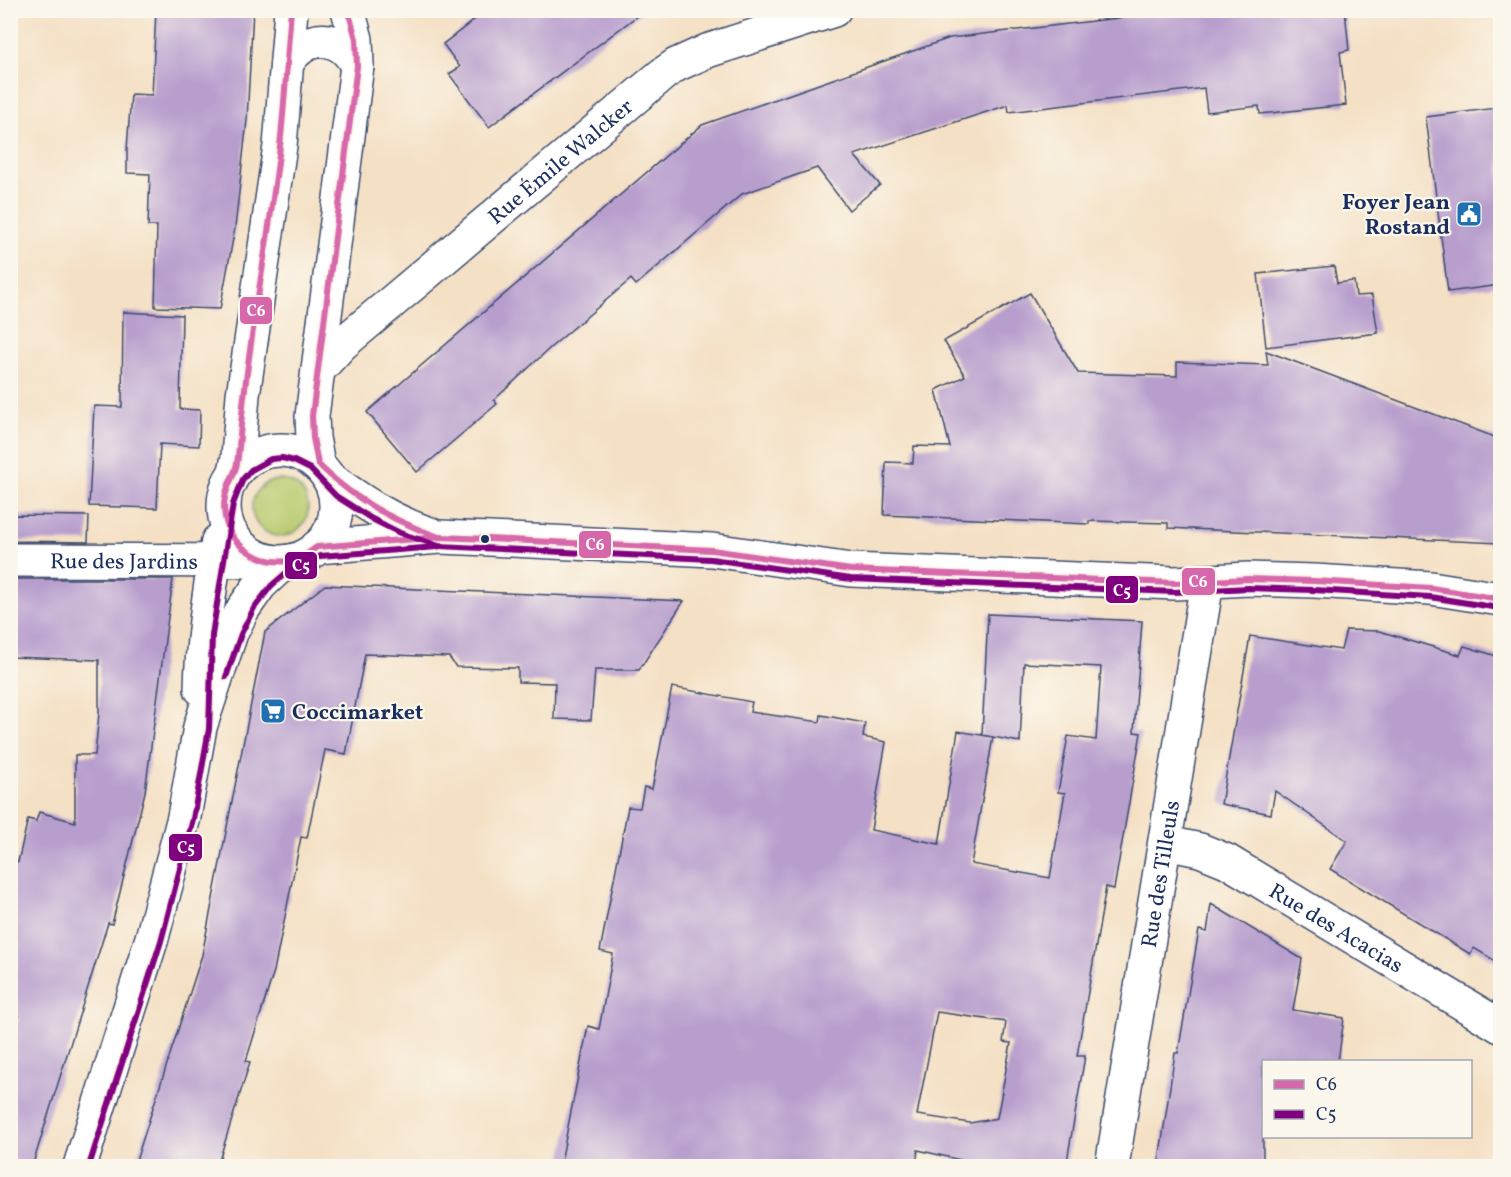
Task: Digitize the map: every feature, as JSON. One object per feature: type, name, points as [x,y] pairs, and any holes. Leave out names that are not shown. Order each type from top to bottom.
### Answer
[{"type":"street","points":[[80,1167],[164,893],[184,817],[200,726],[203,642],[214,561],[227,486],[235,472],[238,457],[243,395],[280,146],[291,10]]},
{"type":"street","points":[[200,726],[231,633],[243,609],[269,576],[331,529],[336,514],[334,491],[323,471],[313,438],[312,416],[357,66],[356,39],[348,10]]},
{"type":"street","name":"Rue Émile Walcker","points":[[318,370],[342,344],[663,74],[676,65],[707,51],[834,10]]},
{"type":"street","points":[[287,63],[294,53],[306,45],[326,40],[336,42],[347,49],[357,66]]},
{"type":"street","points":[[235,472],[252,457],[267,451],[282,450],[305,456],[368,506],[399,524],[440,537],[712,550],[851,570],[1150,582],[1278,579],[1395,585],[1463,592],[1500,599]]},
{"type":"street","points":[[224,510],[227,525],[240,544],[259,558],[294,557]]},
{"type":"street","name":"Rue des Jardins","points":[[10,560],[214,561],[294,557],[440,537]]},
{"type":"street","name":"Rue des Tilleuls","points":[[1112,1167],[1207,582]]},
{"type":"street","name":"Rue des Acacias","points":[[1166,843],[1200,850],[1227,861],[1500,1026]]},
{"type":"green space","points":[[275,480],[285,480],[300,488],[306,497],[308,508],[306,519],[300,528],[285,536],[275,536],[264,531],[257,524],[252,513],[252,503],[257,492],[264,485]]},
{"type":"building","points":[[156,10],[253,10],[247,120],[235,228],[220,309],[155,307],[157,226],[148,226],[150,174],[127,173],[127,149],[131,94],[152,95]]},
{"type":"building","points":[[487,10],[645,10],[489,127],[449,74],[460,67],[443,44]]},
{"type":"building","points":[[1186,10],[1345,10],[1349,50],[1340,52],[1346,105],[1260,114],[1259,106],[1207,112],[1204,88],[1009,112],[1008,105],[854,155],[880,185],[849,210],[817,168],[742,194],[636,285],[631,279],[550,348],[494,400],[497,404],[417,472],[367,412],[702,125],[950,38]]},
{"type":"building","name":"Foyer Jean Rostand","points":[[1496,108],[1500,143],[1500,285],[1448,292],[1426,117]]},
{"type":"building","points":[[1334,266],[1337,283],[1354,281],[1356,296],[1372,295],[1378,333],[1266,347],[1258,274]]},
{"type":"building","points":[[1030,293],[1078,373],[1177,376],[1177,362],[1268,365],[1266,351],[1500,439],[1500,543],[1168,528],[1168,523],[1089,521],[1089,524],[884,515],[886,462],[913,463],[914,446],[950,447],[936,390],[965,376],[944,341]]},
{"type":"building","points":[[123,312],[182,315],[180,409],[200,410],[199,446],[160,444],[157,508],[89,506],[94,406],[122,407]]},
{"type":"building","points":[[10,515],[89,516],[88,542],[10,541]]},
{"type":"building","points":[[10,579],[173,579],[145,792],[112,924],[108,923],[32,1167],[10,1167],[10,1046],[19,1015],[10,1013],[10,860],[18,862],[28,819],[36,821],[39,812],[75,822],[75,755],[95,755],[99,713],[99,660],[10,657]]},
{"type":"building","points":[[325,585],[684,601],[639,670],[595,670],[591,720],[554,719],[555,683],[518,682],[518,668],[456,667],[449,657],[365,654],[346,754],[325,750],[307,838],[301,837],[274,971],[246,1061],[250,1062],[217,1167],[134,1167],[202,955],[265,632]]},
{"type":"building","points":[[988,614],[1142,621],[1134,732],[1141,733],[1114,889],[1106,887],[1077,1056],[1085,1056],[1066,1167],[990,1167],[918,1150],[916,1167],[560,1167],[588,1026],[599,1029],[613,954],[600,951],[628,807],[640,808],[644,787],[652,789],[672,687],[752,702],[750,712],[820,722],[821,715],[865,723],[863,737],[886,742],[871,830],[939,844],[958,731],[991,737],[982,735]],"holes":[[[1024,663],[1101,667],[1096,740],[1068,736],[1058,792],[1065,793],[1050,878],[971,864],[993,737],[1020,742]],[[937,1012],[1006,1022],[1003,1042],[1011,1043],[997,1118],[970,1123],[917,1115]]]},
{"type":"building","points":[[1346,630],[1379,631],[1460,655],[1464,646],[1500,657],[1500,964],[1474,948],[1470,954],[1330,869],[1347,841],[1275,791],[1271,814],[1221,804],[1250,636],[1341,650]]},
{"type":"building","points":[[1211,904],[1302,959],[1293,1010],[1344,1018],[1338,1060],[1262,1060],[1263,1167],[1158,1167],[1175,1053],[1178,1053],[1199,930],[1207,932]]},
{"type":"transit line","name":"C6","points":[[291,10],[282,129],[247,372],[238,460],[224,504],[225,517],[233,537],[240,545],[257,556],[267,560],[289,561],[300,558],[317,547],[440,537],[712,550],[851,570],[1175,583],[1248,579],[1314,581],[1431,588],[1500,599]]},
{"type":"transit line","name":"C6","points":[[318,464],[312,416],[357,66],[356,39],[348,10]]},
{"type":"transit line","name":"C5","points":[[89,1166],[161,941],[193,819],[209,729],[212,635],[233,504],[243,479],[251,470],[271,459],[282,458],[294,461],[310,469],[336,496],[372,519],[400,533],[439,546],[711,559],[851,579],[1175,592],[1248,588],[1314,590],[1430,597],[1499,608]]},
{"type":"transit line","name":"C6","points":[[318,464],[331,477],[374,508],[405,524],[439,537]]},
{"type":"transit line","name":"C5","points":[[226,677],[241,634],[254,608],[271,586],[286,573],[320,556],[437,547]]},
{"type":"place","name":"Foyer Jean Rostand","points":[[1469,214]]},
{"type":"place","name":"Coccimarket","points":[[273,711]]}]
